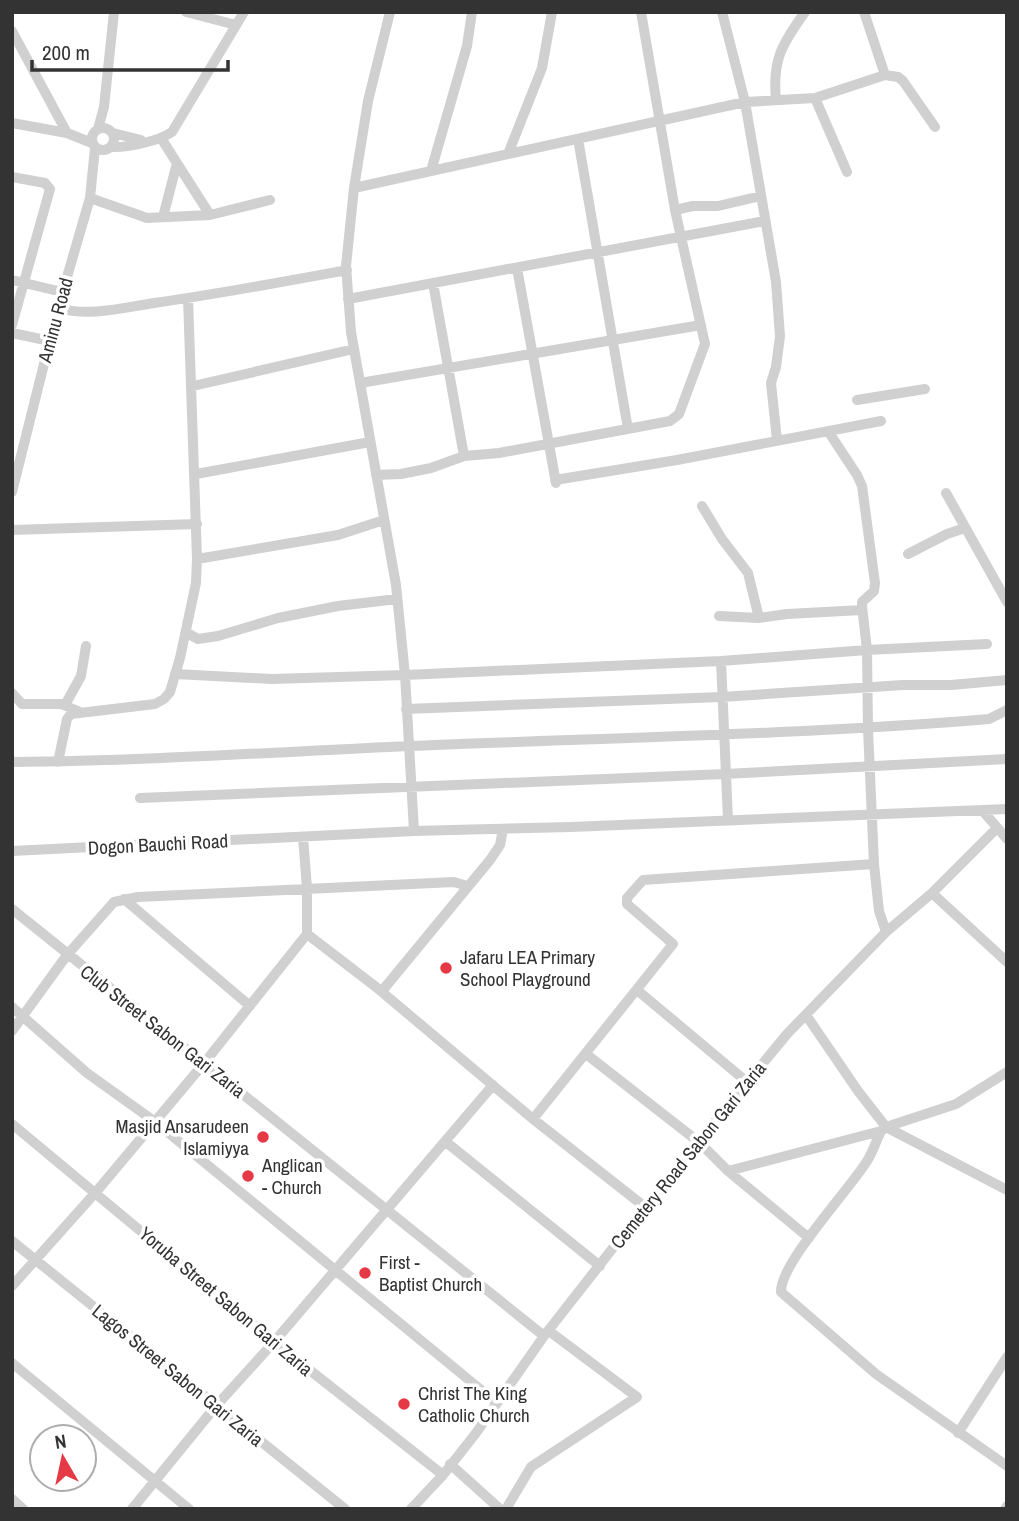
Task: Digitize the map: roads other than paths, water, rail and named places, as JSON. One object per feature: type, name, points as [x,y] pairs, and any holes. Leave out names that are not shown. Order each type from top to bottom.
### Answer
[{"type":"street","points":[[94,176],[114,140],[104,107],[114,12]]},
{"type":"street","points":[[186,12],[236,25]]},
{"type":"street","points":[[12,123],[95,138],[109,148],[161,138],[172,132],[176,126],[244,12]]},
{"type":"street","points":[[390,12],[368,101],[354,188],[346,270],[354,349],[397,599],[405,675],[414,831]]},
{"type":"street","points":[[431,171],[467,46],[472,12]]},
{"type":"street","points":[[508,154],[542,68],[552,12]]},
{"type":"street","points":[[376,475],[401,474],[431,468],[464,456],[499,453],[670,421],[679,414],[705,348],[675,210],[641,12]]},
{"type":"street","points":[[722,12],[745,102],[776,282],[778,353],[771,383],[777,440]]},
{"type":"street","points":[[776,100],[775,66],[791,31],[805,12]]},
{"type":"street","points":[[864,12],[886,75]]},
{"type":"street","points":[[12,31],[70,134]]},
{"type":"street","points":[[354,188],[745,102],[815,98],[886,75],[898,77],[903,81],[935,127]]},
{"type":"street","points":[[815,98],[848,172]]},
{"type":"street","name":"Aminu Road","points":[[12,492],[62,292],[90,198],[94,176],[95,138],[104,107]]},
{"type":"street","points":[[95,138],[104,128],[145,141]]},
{"type":"street","points":[[161,138],[210,215]]},
{"type":"street","points":[[578,139],[628,429]]},
{"type":"street","points":[[163,217],[177,163]]},
{"type":"street","points":[[12,177],[44,183],[50,189],[12,325]]},
{"type":"street","points":[[675,210],[693,206],[718,206],[761,196]]},
{"type":"street","points":[[90,198],[147,218],[210,215],[270,200]]},
{"type":"street","points":[[348,299],[765,221]]},
{"type":"street","points":[[517,268],[556,481],[881,421]]},
{"type":"street","points":[[58,308],[72,312],[91,312],[346,270]]},
{"type":"street","points":[[12,280],[62,292]]},
{"type":"street","points":[[433,283],[464,456]]},
{"type":"street","points":[[58,762],[67,719],[71,714],[155,704],[164,699],[170,692],[187,633],[197,559],[188,298]]},
{"type":"street","points":[[360,383],[449,370],[701,324]]},
{"type":"street","points":[[12,333],[50,341]]},
{"type":"street","points":[[193,386],[354,349]]},
{"type":"street","points":[[857,400],[925,389]]},
{"type":"street","points":[[828,431],[857,475],[865,498],[875,583],[871,595],[862,602],[862,610],[867,650],[874,864],[879,911],[886,932]]},
{"type":"street","points":[[196,474],[370,442]]},
{"type":"street","points":[[946,493],[1007,601]]},
{"type":"street","points":[[702,506],[722,539],[748,573],[759,618]]},
{"type":"street","points":[[197,559],[338,535],[384,520]]},
{"type":"street","points":[[12,530],[197,524]]},
{"type":"street","points":[[908,554],[965,528]]},
{"type":"street","points":[[187,633],[198,639],[218,636],[278,618],[338,606],[397,599]]},
{"type":"street","points":[[719,616],[759,618],[862,610]]},
{"type":"street","points":[[175,674],[272,679],[405,675],[720,661],[987,644]]},
{"type":"street","points":[[65,705],[81,676],[86,646]]},
{"type":"street","points":[[720,661],[727,821]]},
{"type":"street","points":[[406,709],[721,697],[1007,680]]},
{"type":"street","points":[[12,693],[22,704],[65,705],[78,712]]},
{"type":"street","points":[[12,762],[868,729],[989,719],[1007,710]]},
{"type":"street","points":[[140,798],[725,774],[1007,759]]},
{"type":"street","name":"Dogon Bauchi Road","points":[[12,851],[414,831],[1007,809]]},
{"type":"street","points":[[982,810],[1007,839]]},
{"type":"street","points":[[382,991],[500,845],[503,829]]},
{"type":"street","name":"Cemetery Road Sabon Gari Zaria","points":[[411,1509],[443,1475],[645,1207],[787,1034],[886,932],[932,893],[996,829]]},
{"type":"street","points":[[12,1286],[96,1192],[205,1062],[307,934],[303,837]]},
{"type":"street","points":[[533,1119],[673,944],[627,904],[627,898],[643,880],[874,864]]},
{"type":"street","points":[[12,1031],[67,955],[114,902],[124,899],[307,888],[454,882],[467,888]]},
{"type":"street","points":[[932,893],[1007,962]]},
{"type":"street","points":[[124,899],[250,1006]]},
{"type":"street","name":"Club Street Sabon Gari Zaria","points":[[12,909],[387,1210],[547,1334],[638,1397],[531,1467],[506,1509]]},
{"type":"street","points":[[307,934],[382,991],[533,1119],[645,1207]]},
{"type":"street","points":[[637,990],[747,1082]]},
{"type":"street","points":[[12,1007],[87,1073],[154,1121],[497,1404]]},
{"type":"street","points":[[806,1016],[883,1129],[1007,1190]]},
{"type":"street","points":[[586,1054],[700,1143],[728,1171],[809,1238]]},
{"type":"street","points":[[728,1171],[883,1129],[956,1104],[1005,1076]]},
{"type":"street","points":[[132,1509],[216,1406],[335,1272],[493,1085]]},
{"type":"street","name":"Yoruba Street Sabon Gari Zaria","points":[[12,1124],[274,1342],[443,1475]]},
{"type":"street","points":[[883,1129],[867,1160],[809,1238],[781,1283],[781,1292],[876,1374],[1007,1466]]},
{"type":"street","points":[[446,1142],[600,1266]]},
{"type":"street","name":"Lagos Street Sabon Gari Zaria","points":[[12,1241],[345,1509]]},
{"type":"street","points":[[958,1433],[1007,1357]]},
{"type":"street","points":[[12,1363],[189,1509]]},
{"type":"street","points":[[450,1464],[500,1509]]},
{"type":"street","points":[[12,1499],[23,1509]]},
{"type":"place","name":"Jafaru LEA Primary School Playground","points":[[446,968]]},
{"type":"place","name":"Masjid Ansarudeen Islamiyya","points":[[263,1137]]},
{"type":"place","name":"Anglican - Church","points":[[248,1176]]},
{"type":"place","name":"First - Baptist Church","points":[[365,1273]]},
{"type":"place","name":"Christ The King Catholic Church","points":[[404,1404]]}]
